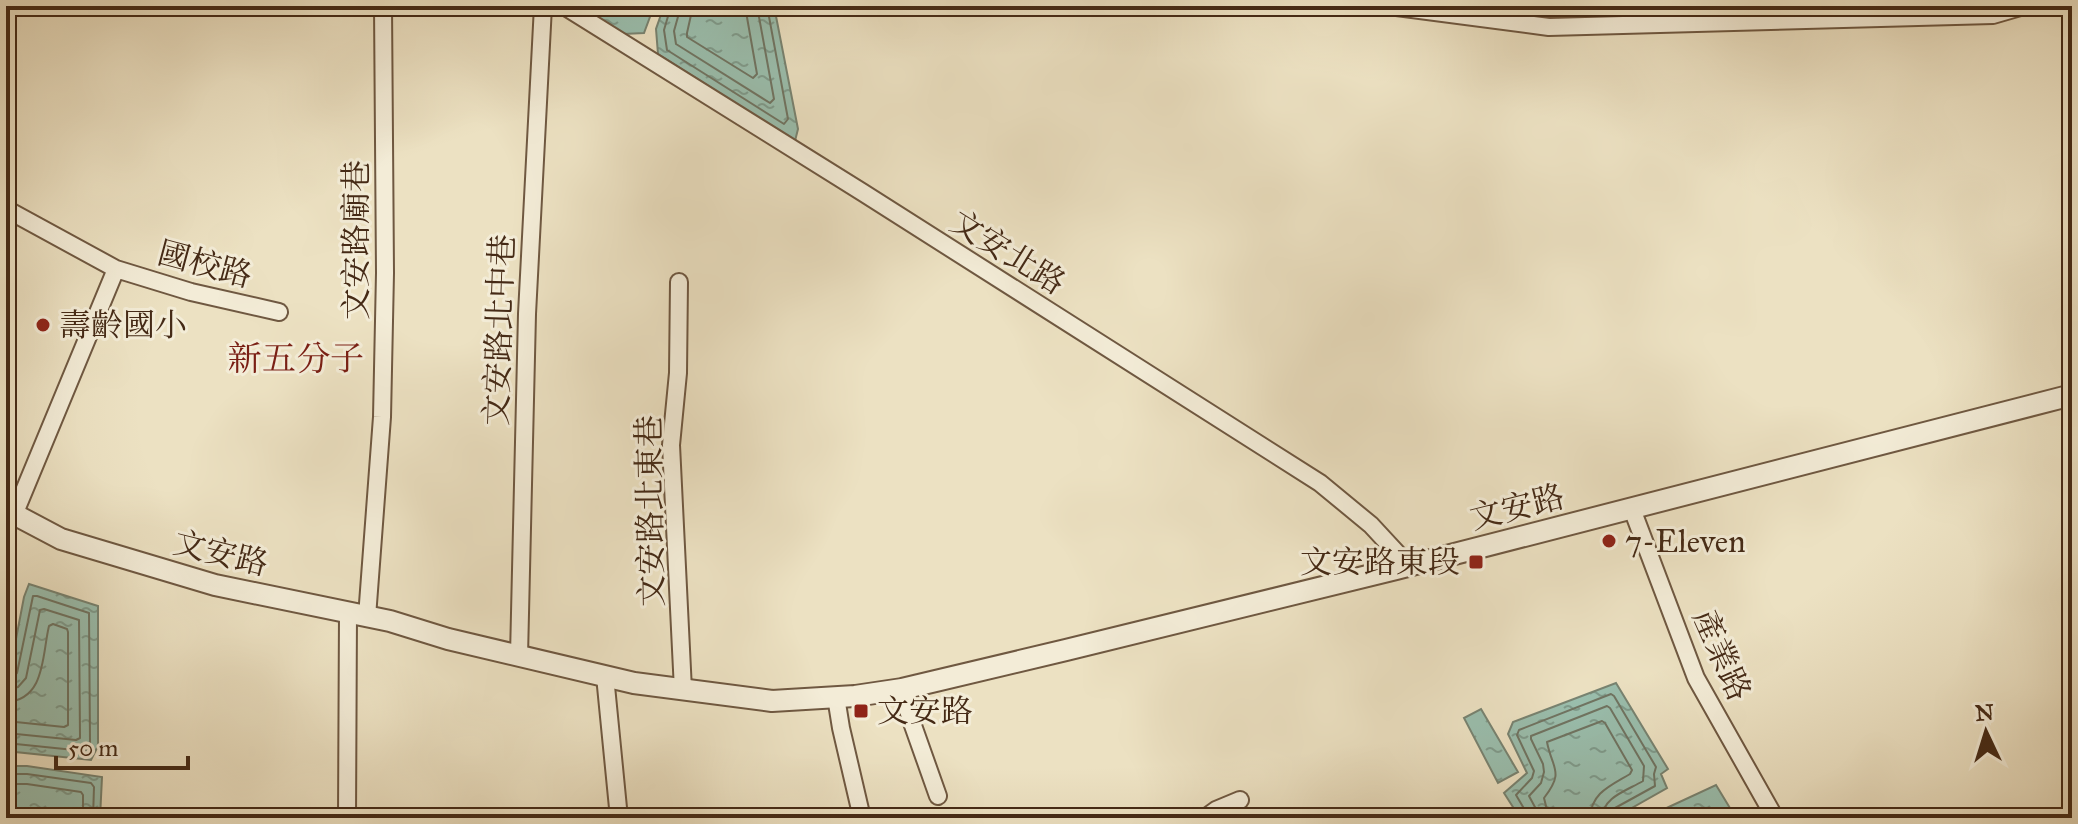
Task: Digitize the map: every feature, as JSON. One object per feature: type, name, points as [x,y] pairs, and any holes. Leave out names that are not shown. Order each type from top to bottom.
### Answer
[{"type":"street","points":[[6,21],[9,6]]},
{"type":"street","name":"文安路廟巷","points":[[347,818],[357,615],[381,441],[385,273],[383,6]]},
{"type":"street","name":"文安路北中巷","points":[[519,656],[527,314],[543,6]]},
{"type":"street","name":"文安北路","points":[[564,6],[1320,483],[1371,525],[1408,565]]},
{"type":"street","points":[[1389,6],[1549,27],[1993,15],[2024,6]]},
{"type":"street","name":"國校路","points":[[6,209],[116,269],[191,292],[279,312]]},
{"type":"street","name":"國校路","points":[[10,513],[116,269]]},
{"type":"street","name":"文安路北東巷","points":[[679,282],[678,373],[671,445],[683,690]]},
{"type":"street","points":[[1632,509],[2072,395]]},
{"type":"street","name":"文安路","points":[[10,513],[61,539],[215,585],[390,621],[448,639],[634,683],[772,701],[902,689],[1632,509]]},
{"type":"street","name":"產業路","points":[[1632,509],[1696,678],[1775,818]]},
{"type":"street","points":[[605,676],[619,818]]},
{"type":"street","points":[[902,689],[938,796]]},
{"type":"street","points":[[836,697],[862,818]]},
{"type":"street","points":[[1205,818],[1240,800]]},
{"type":"water","points":[[580,6],[654,6],[644,33],[623,34]]},
{"type":"water","points":[[664,6],[774,6],[798,129],[795,141],[658,54],[656,29]]},
{"type":"water","points":[[29,584],[98,606],[98,746],[91,760],[6,751],[6,691]]},
{"type":"water","points":[[1616,683],[1668,769],[1661,774],[1667,788],[1614,818],[1520,818],[1504,793],[1527,773],[1508,734],[1513,722]]},
{"type":"water","points":[[1481,709],[1518,772],[1498,783],[1464,718]]},
{"type":"water","points":[[8,766],[102,777],[100,818],[6,818]]},
{"type":"water","points":[[1716,785],[1736,818],[1645,818]]},
{"type":"place","name":"壽齡國小","points":[[43,325]]},
{"type":"place","name":"7-Eleven","points":[[1609,541]]},
{"type":"place","name":"文安路東段","points":[[1476,562]]},
{"type":"place","name":"文安路","points":[[861,711]]},
{"type":"district","name":"新五分子","points":[[296,358]]}]
